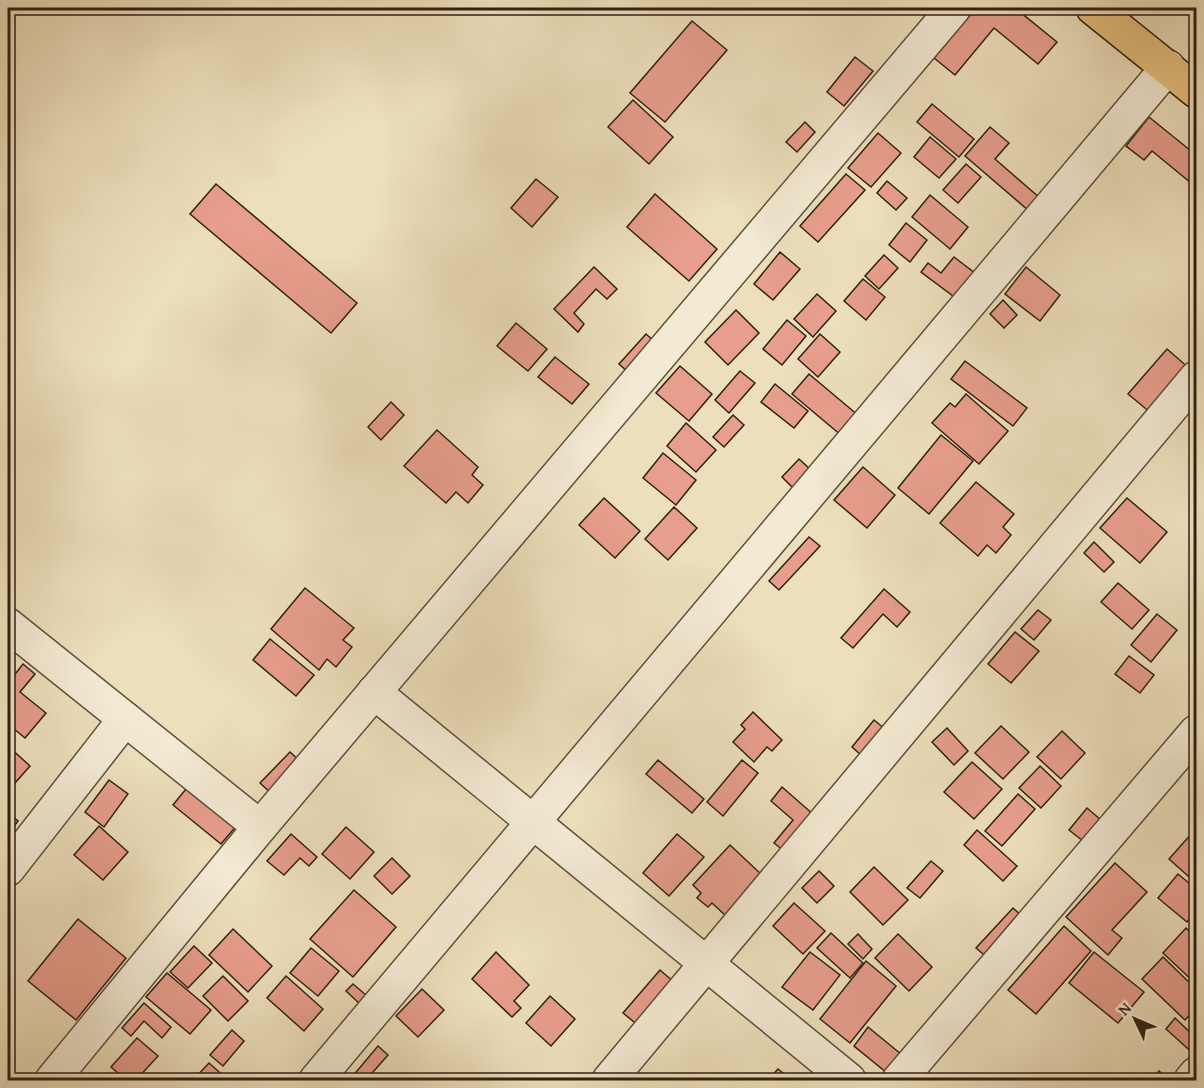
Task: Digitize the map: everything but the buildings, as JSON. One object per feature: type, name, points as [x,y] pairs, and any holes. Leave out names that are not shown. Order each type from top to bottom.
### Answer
[{"type":"main road","points":[[1093,8],[1197,91]]},
{"type":"street","points":[[52,1080],[260,827],[954,8]]},
{"type":"street","points":[[316,1080],[1168,67]]},
{"type":"street","points":[[609,1080],[1197,378]]},
{"type":"street","points":[[11,636],[125,719],[260,827]]},
{"type":"street","points":[[374,692],[849,1080]]},
{"type":"street","points":[[8,869],[125,719]]},
{"type":"street","points":[[899,1080],[1197,732]]},
{"type":"street","points":[[1191,1080],[1197,1074]]}]
